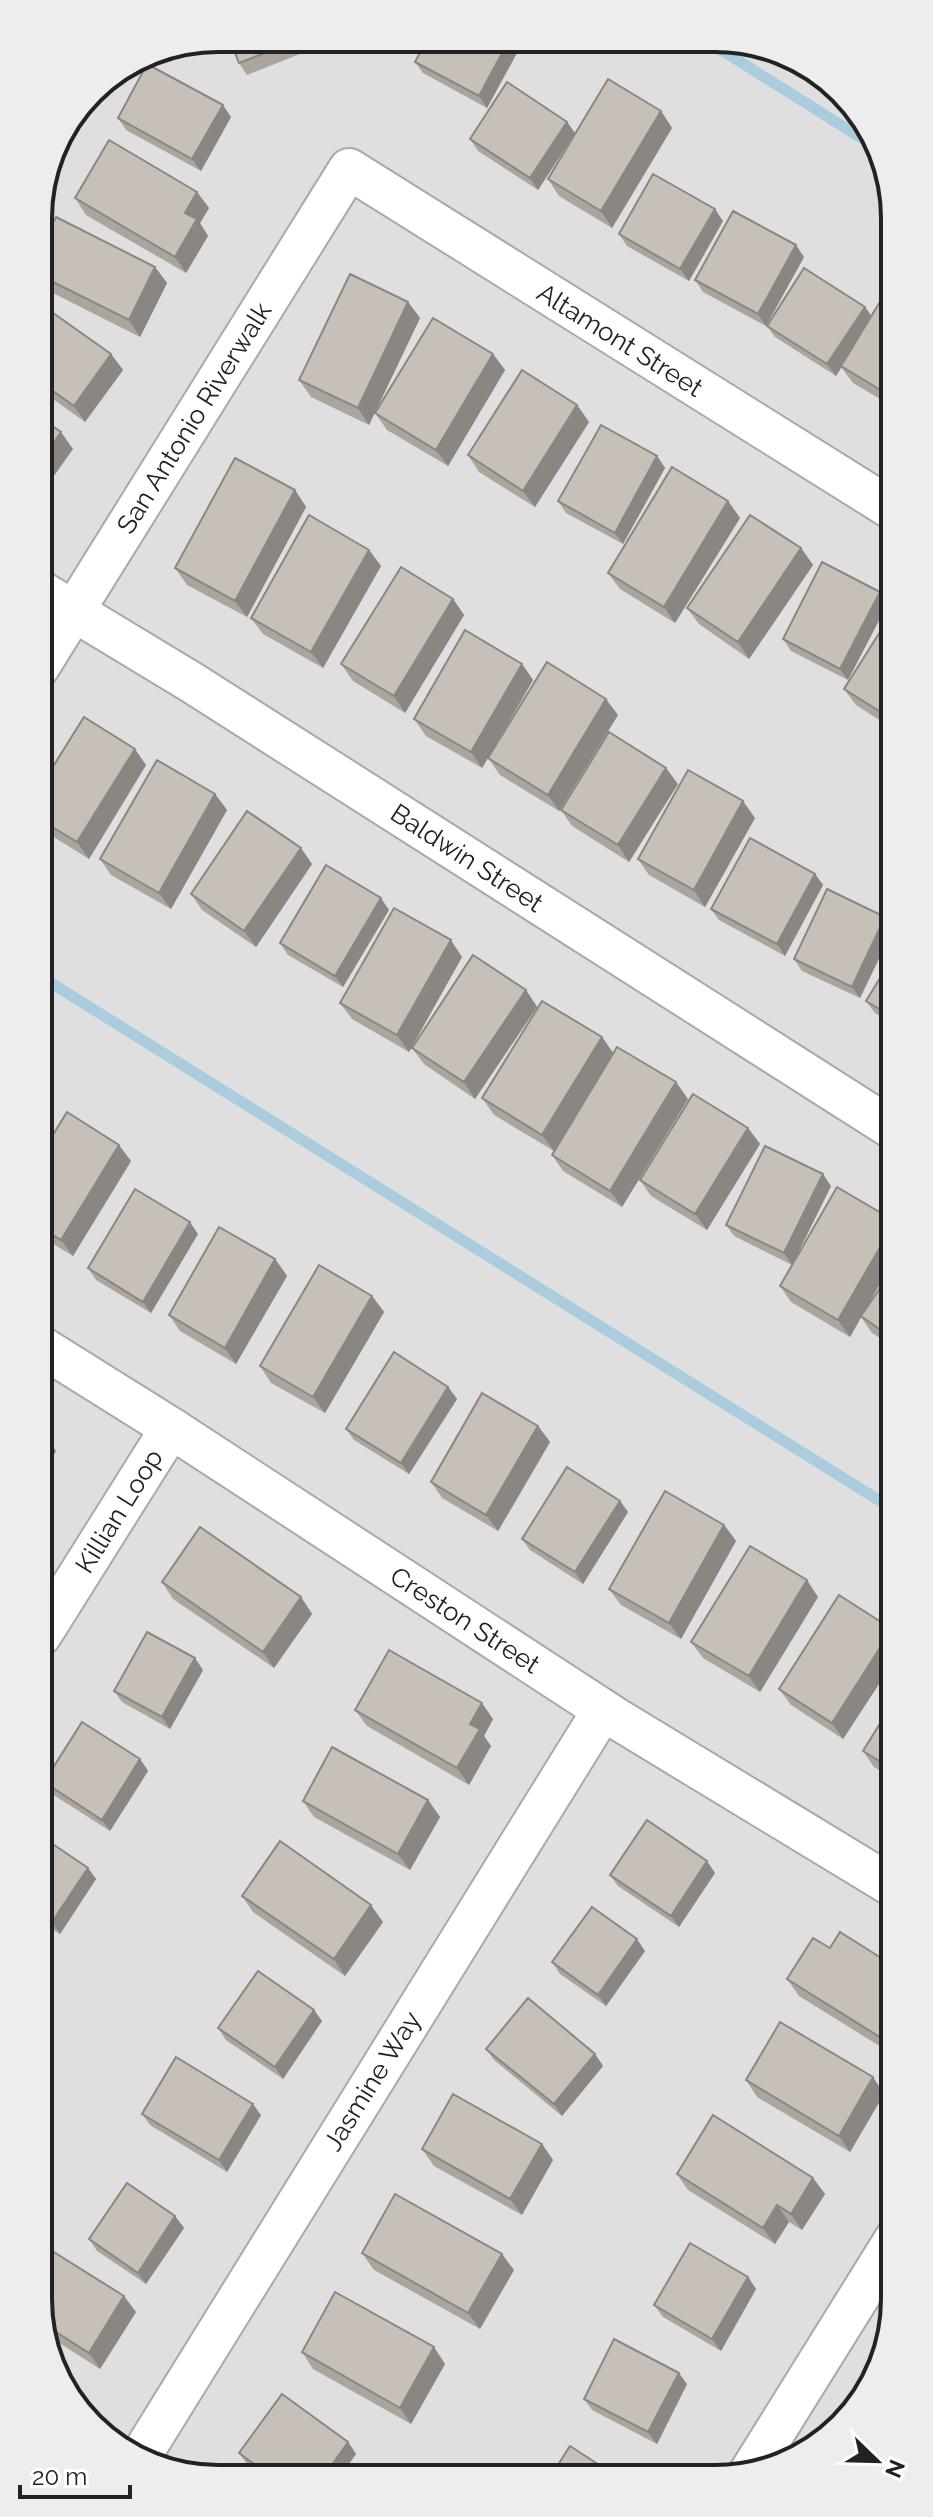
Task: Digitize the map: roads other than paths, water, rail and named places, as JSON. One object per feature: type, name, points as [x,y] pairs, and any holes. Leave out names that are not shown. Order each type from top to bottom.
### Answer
[{"type":"street","name":"Altamont Street","points":[[349,169],[881,502]]},
{"type":"street","name":"San Antonio Riverwalk","points":[[52,646],[349,169]]},
{"type":"street","name":"Baldwin Street","points":[[52,597],[204,690],[881,1121]]},
{"type":"street","name":"Creston Street","points":[[52,1354],[603,1710],[881,1879]]},
{"type":"street","name":"Killian Loop","points":[[52,1617],[171,1428]]},
{"type":"street","name":"Jasmine Way","points":[[145,2449],[603,1710]]},
{"type":"street","points":[[758,2459],[881,2261]]},
{"type":"waterway","points":[[725,52],[860,137]]},
{"type":"waterway","points":[[52,983],[881,1502]]}]
